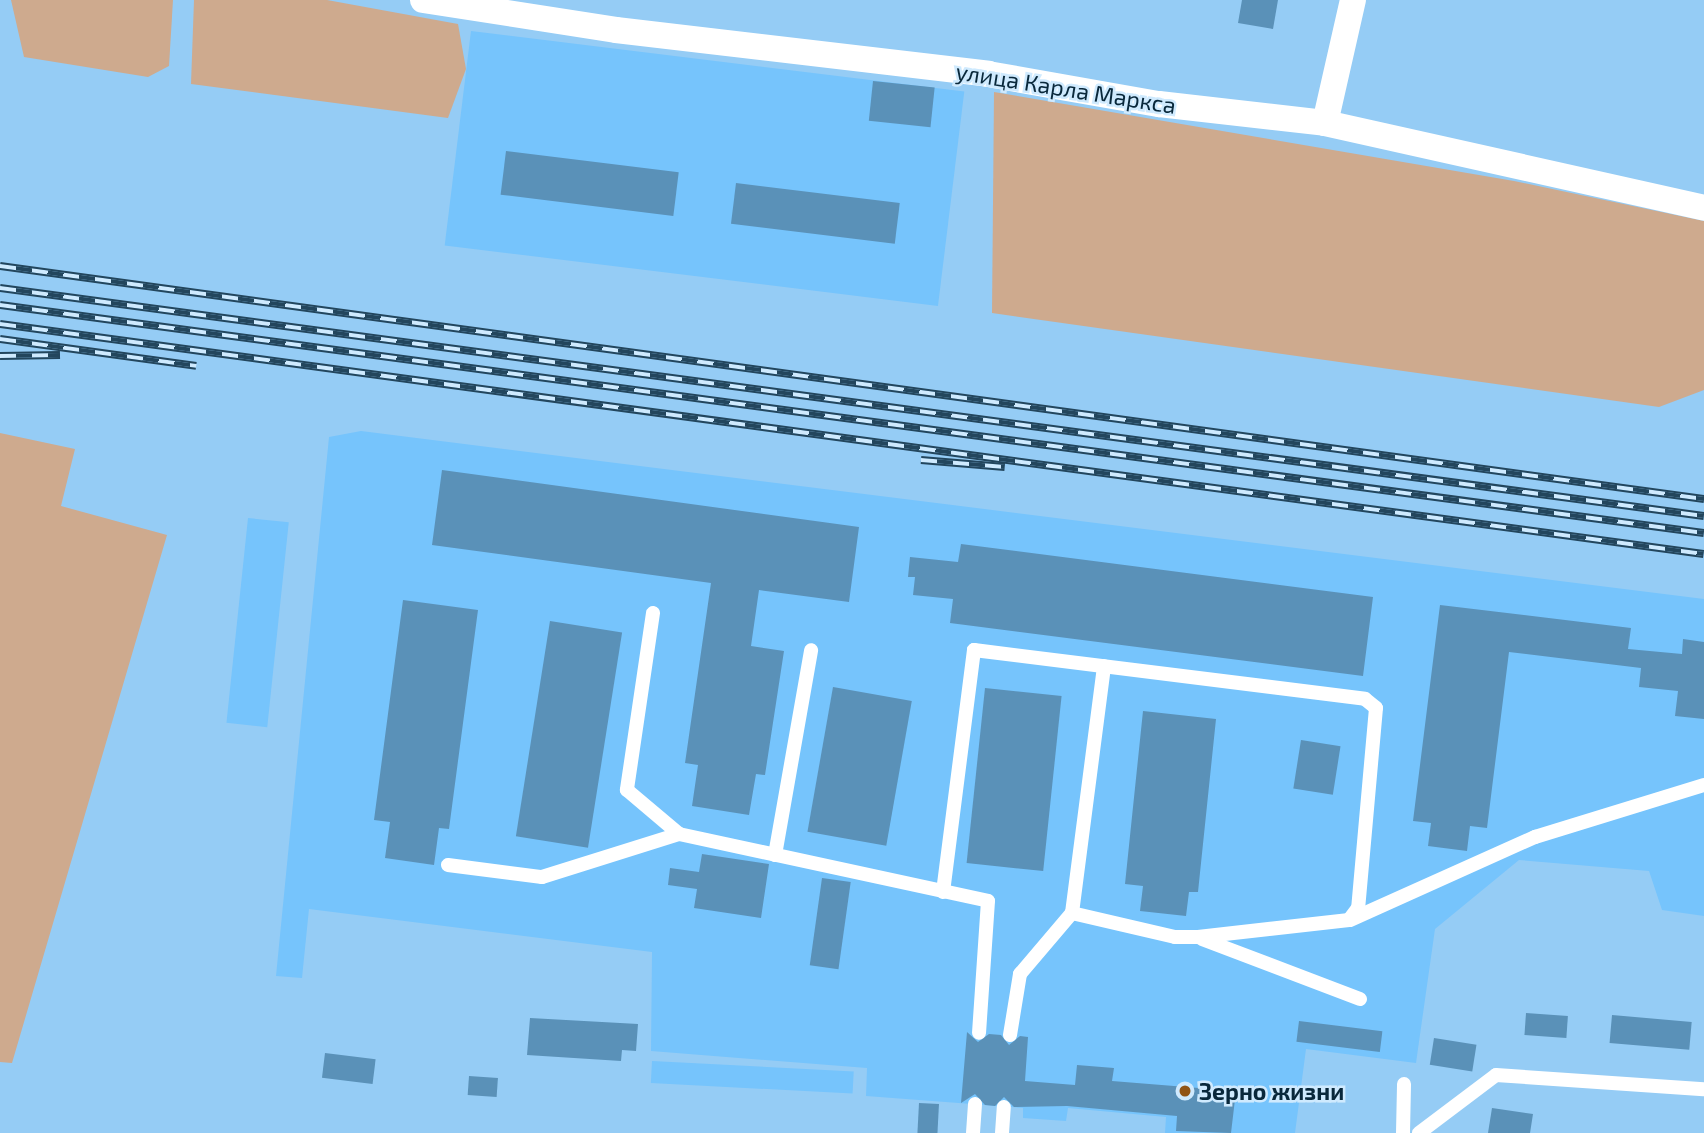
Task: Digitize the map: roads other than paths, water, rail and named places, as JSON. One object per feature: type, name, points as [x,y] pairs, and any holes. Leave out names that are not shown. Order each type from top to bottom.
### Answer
[{"type":"street","name":"улица Карла Маркса","points":[[423,0],[616,30],[988,74],[1159,104],[1325,122],[1704,208]]},
{"type":"street","points":[[1325,122],[1353,0]]},
{"type":"lane","points":[[653,613],[627,790],[679,834],[988,901],[979,1033]]},
{"type":"lane","points":[[775,855],[811,650]]},
{"type":"lane","points":[[943,892],[974,650],[1365,699],[1376,708],[1358,908],[1349,920]]},
{"type":"lane","points":[[1010,1035],[1020,974],[1072,913],[1104,666]]},
{"type":"lane","points":[[1072,913],[1175,937],[1198,937],[1349,920],[1535,837],[1704,785]]},
{"type":"lane","points":[[448,865],[542,877],[679,834]]},
{"type":"lane","points":[[1198,937],[1360,999]]},
{"type":"lane","points":[[1419,1133],[1496,1075],[1704,1089]]},
{"type":"lane","points":[[1404,1084],[1404,1133]]},
{"type":"lane","points":[[973,1133],[975,1104]]},
{"type":"lane","points":[[1002,1133],[1004,1107]]},
{"type":"railway","points":[[0,266],[1704,499]]},
{"type":"railway","points":[[0,288],[1704,516]]},
{"type":"railway","points":[[0,305],[1704,533]]},
{"type":"railway","points":[[0,324],[1704,554]]},
{"type":"railway","points":[[0,339],[196,366]]},
{"type":"railway","points":[[0,356],[60,355]]},
{"type":"railway","points":[[921,460],[1005,467]]},
{"type":"place","name":"Зерно жизни","points":[[1185,1091]]}]
